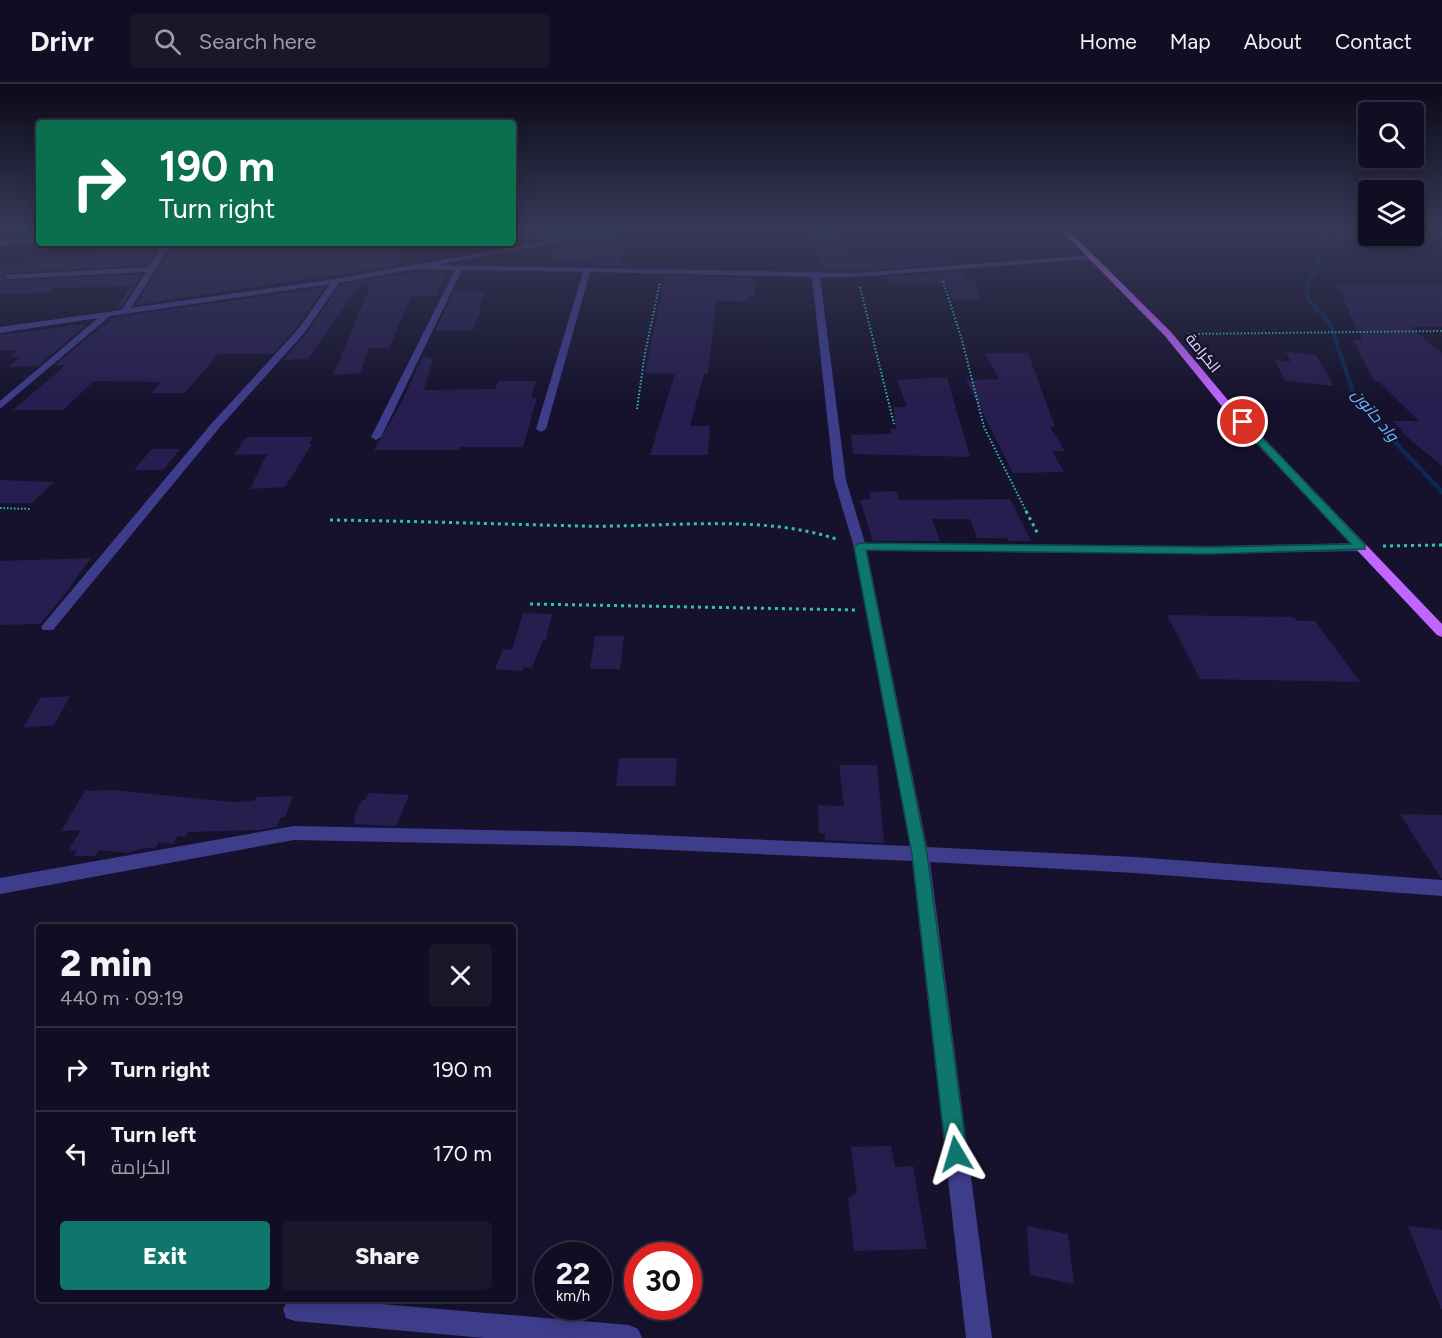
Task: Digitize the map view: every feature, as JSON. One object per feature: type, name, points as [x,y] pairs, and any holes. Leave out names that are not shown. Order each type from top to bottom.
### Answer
[{"type":"main road","name":"الكرامة","points":[[1119,286],[1168,334],[1228,407],[1442,632]]},
{"type":"street","points":[[125,312],[142,286]]},
{"type":"street","points":[[0,330],[305,286]]},
{"type":"street","points":[[48,627],[216,425],[302,330],[333,286]]},
{"type":"street","points":[[376,437],[451,286]]},
{"type":"street","points":[[540,429],[583,286]]},
{"type":"street","points":[[817,286],[840,480],[860,547],[920,854],[979,1338]]},
{"type":"street","points":[[0,406],[107,315]]},
{"type":"street","points":[[860,547],[1211,550],[1361,547]]},
{"type":"street","points":[[0,886],[294,833],[581,839],[920,854],[1135,865],[1442,888]]},
{"type":"street","points":[[295,1308],[629,1338]]},
{"type":"path","points":[[637,409],[645,353],[659,286]]},
{"type":"path","points":[[859,286],[894,424]]},
{"type":"path","points":[[944,286],[962,340],[984,427],[1045,548]]},
{"type":"path","points":[[1168,334],[1442,331]]},
{"type":"path","points":[[0,508],[30,509]]},
{"type":"path","points":[[330,520],[490,522],[581,526],[753,525],[813,531],[860,547]]},
{"type":"path","points":[[1361,547],[1442,544]]},
{"type":"path","points":[[530,604],[872,610]]},
{"type":"building","points":[[0,286],[135,286],[121,308],[117,308],[130,286],[53,288],[49,292],[0,295]]},
{"type":"building","points":[[148,286],[266,286],[135,305]]},
{"type":"building","points":[[340,286],[360,286],[308,359],[283,360],[307,333]]},
{"type":"building","points":[[370,286],[441,286],[436,296],[411,296],[389,348],[369,348],[360,373],[333,375]]},
{"type":"building","points":[[663,286],[756,286],[755,296],[749,296],[748,302],[716,301],[708,374],[704,374],[690,426],[710,426],[708,455],[650,455],[675,374],[645,373]]},
{"type":"building","points":[[948,286],[976,286],[982,300],[952,299]]},
{"type":"building","points":[[1338,286],[1442,286],[1442,327],[1410,327],[1442,353],[1442,466],[1400,431],[1403,431],[1393,421],[1419,421],[1378,381],[1374,381],[1353,340],[1362,340]]},
{"type":"building","points":[[325,287],[297,327],[273,354],[218,354],[185,393],[151,393],[161,382],[94,381],[63,410],[13,410],[66,365],[55,365],[103,325],[107,325],[111,318]]},
{"type":"building","points":[[454,291],[487,291],[478,309],[481,309],[473,330],[435,331]]},
{"type":"building","points":[[86,325],[38,366],[9,367],[20,357],[10,357],[18,350],[0,350],[0,335]]},
{"type":"building","points":[[1286,352],[1316,355],[1334,386],[1285,381],[1275,360],[1291,362]]},
{"type":"building","points":[[985,353],[1028,353],[1055,427],[1050,427],[1065,451],[1052,451],[1064,472],[1013,473],[966,380],[999,379]]},
{"type":"building","points":[[423,356],[433,359],[424,390],[495,389],[498,381],[536,381],[531,398],[537,398],[523,447],[374,450],[401,403]]},
{"type":"building","points":[[947,377],[970,457],[853,454],[851,435],[888,434],[891,433],[890,429],[896,429],[893,407],[907,407],[897,380]]},
{"type":"building","points":[[246,437],[313,437],[309,444],[312,444],[285,487],[250,489],[267,454],[234,455]]},
{"type":"building","points":[[152,449],[180,449],[163,470],[134,470]]},
{"type":"building","points":[[0,480],[54,482],[32,503],[0,503]]},
{"type":"building","points":[[896,491],[899,500],[1010,499],[1031,541],[977,538],[970,519],[932,519],[940,541],[873,541],[860,500],[871,499],[869,492]]},
{"type":"building","points":[[91,558],[69,588],[71,587],[40,624],[0,625],[0,561]]},
{"type":"building","points":[[523,613],[552,614],[546,640],[543,640],[532,668],[523,667],[522,671],[495,669],[503,649],[512,650]]},
{"type":"building","points":[[1167,615],[1294,617],[1297,621],[1315,621],[1360,682],[1200,679]]},
{"type":"building","points":[[595,636],[624,636],[620,669],[590,669]]},
{"type":"building","points":[[70,696],[54,725],[23,728],[40,698]]},
{"type":"building","points":[[619,758],[677,758],[675,786],[616,786]]},
{"type":"building","points":[[839,765],[877,765],[884,843],[825,840],[825,834],[819,833],[818,805],[844,806]]},
{"type":"building","points":[[112,790],[231,802],[254,801],[257,797],[293,796],[285,817],[281,817],[277,827],[259,830],[188,832],[185,837],[178,836],[173,844],[159,842],[155,848],[144,848],[127,853],[99,850],[95,856],[74,856],[77,851],[68,851],[81,830],[61,831],[85,791]]},
{"type":"building","points":[[368,793],[409,795],[396,826],[354,824],[356,819],[353,819]]},
{"type":"building","points":[[1400,814],[1442,815],[1442,878],[1441,878]]},
{"type":"building","points":[[891,1146],[895,1167],[913,1166],[927,1249],[854,1251],[848,1198],[857,1193],[851,1147]]},
{"type":"building","points":[[1027,1226],[1068,1234],[1074,1284],[1030,1275]]},
{"type":"building","points":[[1408,1226],[1442,1230],[1442,1309],[1441,1309]]},
{"type":"waterway","name":"واد حانون","points":[[1308,286],[1307,295],[1311,303],[1330,324],[1339,352]]},
{"type":"waterway","name":"واد حانون","points":[[1339,350],[1353,392],[1381,427],[1442,492]]},
{"type":"route","points":[[956,1154],[920,854],[860,547],[1211,550],[1361,547],[1243,422]]}]
